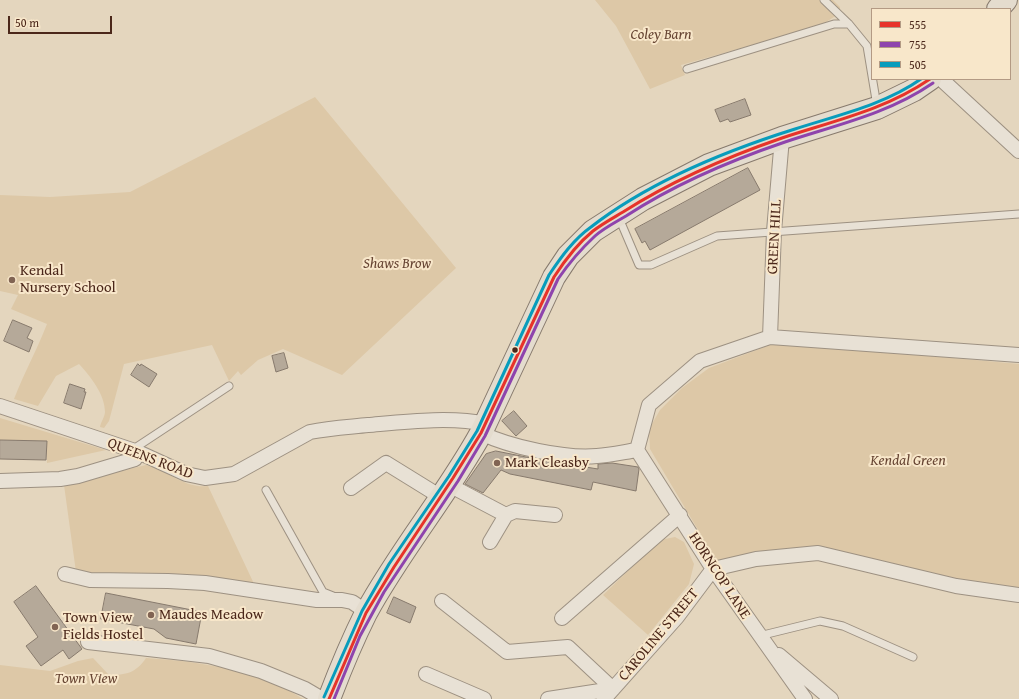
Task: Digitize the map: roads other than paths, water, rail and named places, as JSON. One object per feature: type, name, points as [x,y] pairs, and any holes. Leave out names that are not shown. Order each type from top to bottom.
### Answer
[{"type":"highway","points":[[999,8],[1006,0]]},
{"type":"highway","points":[[329,699],[347,652],[367,612],[469,456],[554,277],[580,242],[618,214],[709,165],[782,138],[877,108],[914,90],[929,80]]},
{"type":"street","points":[[941,80],[1019,151]]},
{"type":"street","name":"GREEN HILL","points":[[770,337],[774,231],[782,138]]},
{"type":"street","points":[[637,450],[649,405],[700,361],[770,337],[1019,355]]},
{"type":"street","name":"QUEENS ROAD","points":[[0,406],[135,451],[195,477],[219,477],[234,474],[250,467],[310,432],[322,429],[398,422],[469,421],[514,446],[563,454],[597,456],[637,450]]},
{"type":"street","name":"HORNCOP LANE","points":[[637,450],[680,515],[713,569],[761,639],[805,699]]},
{"type":"street","points":[[0,481],[60,479],[78,476],[135,458],[135,451]]},
{"type":"street","points":[[351,488],[386,463],[445,491],[506,515]]},
{"type":"street","points":[[490,542],[506,515],[515,511],[555,515]]},
{"type":"street","points":[[562,618],[680,515]]},
{"type":"street","points":[[713,569],[756,559],[818,552],[956,586],[1019,595]]},
{"type":"street","name":"CAROLINE STREET","points":[[608,694],[677,617],[713,569]]},
{"type":"street","points":[[65,574],[90,580],[205,583],[317,600],[342,600],[352,602],[367,612]]},
{"type":"street","points":[[442,601],[508,652],[568,647],[608,694]]},
{"type":"street","points":[[761,639],[831,699]]},
{"type":"street","points":[[88,642],[209,656],[261,671],[305,689],[322,699]]},
{"type":"street","points":[[426,674],[484,699]]},
{"type":"street","points":[[548,699],[608,694]]},
{"type":"lane","points":[[824,0],[849,24],[867,46],[871,71]]},
{"type":"lane","points":[[687,69],[834,24],[849,24]]},
{"type":"lane","points":[[872,80],[877,108]]},
{"type":"lane","points":[[618,214],[639,265],[650,265],[717,236],[1019,214]]},
{"type":"lane","points":[[135,451],[229,386]]},
{"type":"lane","points":[[266,490],[322,592],[342,600]]},
{"type":"lane","points":[[761,639],[820,621],[843,626],[913,657]]},
{"type":"place","name":"Kendal Nursery School","points":[[12,280]]},
{"type":"place","name":"Mark Cleasby","points":[[497,463]]},
{"type":"place","name":"Maudes Meadow","points":[[151,615]]},
{"type":"place","name":"Town View Fields Hostel","points":[[55,627]]},
{"type":"park label","name":"Coley Barn","points":[[661,35]]},
{"type":"park label","name":"Shaws Brow","points":[[397,264]]},
{"type":"park label","name":"Kendal Green","points":[[908,461]]},
{"type":"park label","name":"Town View","points":[[86,679]]}]
